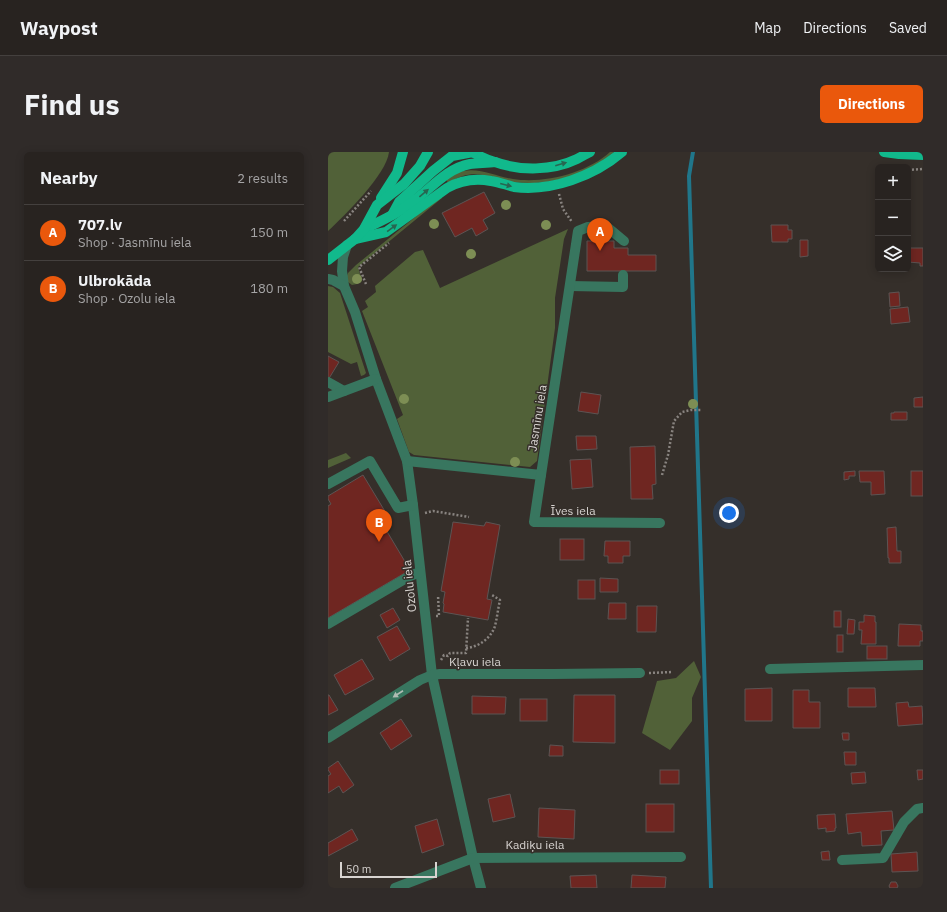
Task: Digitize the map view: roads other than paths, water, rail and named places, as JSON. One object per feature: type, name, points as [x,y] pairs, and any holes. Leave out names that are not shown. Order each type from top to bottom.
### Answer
[{"type":"main road","points":[[328,260],[351,242],[364,229],[397,173],[403,152]]},
{"type":"main road","points":[[377,205],[404,184],[420,166],[428,152]]},
{"type":"main road","points":[[392,215],[399,202],[432,171],[452,156],[472,152],[495,162],[515,167],[535,168],[556,166],[576,160],[590,152]]},
{"type":"main road","points":[[351,242],[386,232],[442,191],[462,181],[475,179],[515,187],[534,188],[556,185],[589,174],[622,152]]},
{"type":"main road","points":[[884,152],[923,156]]},
{"type":"main road","points":[[364,229],[410,205],[436,182],[453,170],[469,164],[495,162]]},
{"type":"street","name":"Jasmīnu iela","points":[[541,474],[578,231],[588,227],[606,226],[624,241]]},
{"type":"street","name":"Ozolu iela","points":[[351,242],[343,257],[342,271],[344,286],[355,312],[376,379],[407,461],[432,675],[481,888]]},
{"type":"street","points":[[570,286],[623,286],[623,275]]},
{"type":"street","points":[[328,278],[344,286]]},
{"type":"street","points":[[328,397],[376,379]]},
{"type":"street","points":[[328,382],[344,391]]},
{"type":"street","points":[[328,484],[370,461],[398,508],[413,505]]},
{"type":"street","points":[[407,461],[541,474]]},
{"type":"street","name":"Īves iela","points":[[541,474],[534,522],[660,523]]},
{"type":"street","points":[[328,624],[410,576],[420,572]]},
{"type":"street","points":[[770,669],[923,665]]},
{"type":"street","name":"Kļavu iela","points":[[328,738],[420,680],[432,675],[456,673],[640,673]]},
{"type":"street","points":[[842,860],[883,858],[904,822],[917,809],[923,808]]},
{"type":"street","name":"Kadiķu iela","points":[[395,888],[473,858],[681,857]]},
{"type":"waterway","points":[[693,152],[689,176],[711,888]]},
{"type":"place","name":"707.lv","points":[[600,251]]},
{"type":"place","name":"Ulbrokāda","points":[[379,542]]}]
